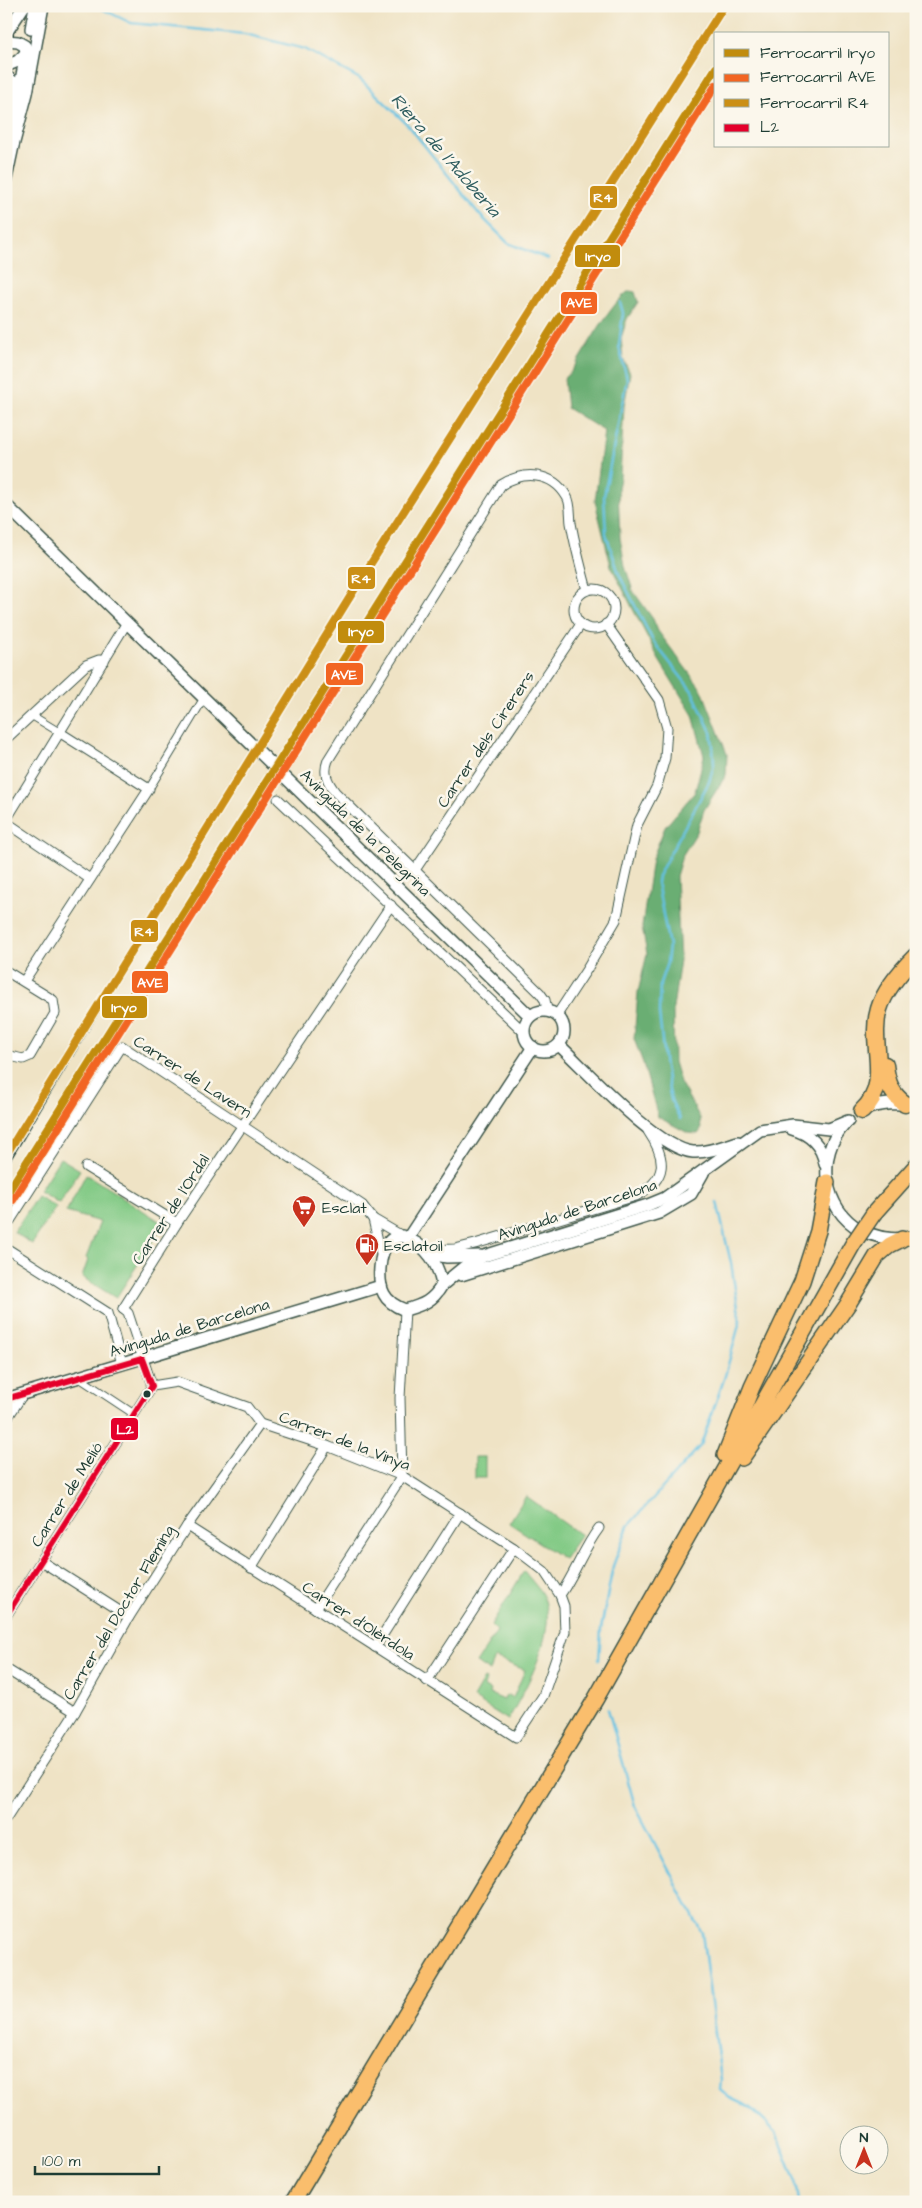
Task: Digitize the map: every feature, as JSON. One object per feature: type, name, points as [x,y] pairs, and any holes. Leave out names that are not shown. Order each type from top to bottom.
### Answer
[{"type":"highway","points":[[862,1111],[873,1100],[878,1085],[875,1034],[879,1008],[895,979],[916,956]]},
{"type":"highway","points":[[912,1104],[898,1098],[889,1085],[885,1068],[884,1040],[893,1000],[902,985],[916,970]]},
{"type":"highway","points":[[293,2202],[595,1700],[853,1244],[874,1213],[916,1166]]},
{"type":"highway","points":[[683,1546],[727,1450],[755,1379],[802,1281],[818,1231],[827,1178]]},
{"type":"highway","points":[[683,1546],[848,1304],[877,1256],[890,1245],[911,1237]]},
{"type":"street","points":[[6,33],[24,6]]},
{"type":"street","points":[[27,52],[35,6]]},
{"type":"street","points":[[22,96],[43,6]]},
{"type":"street","points":[[6,66],[18,61],[27,52],[35,23],[40,20]]},
{"type":"street","points":[[6,41],[18,42],[25,46],[28,62],[6,179]]},
{"type":"street","points":[[6,76],[12,81],[22,96]]},
{"type":"street","name":"Avinguda de la Pelegrina","points":[[552,1012],[540,993],[346,804],[327,780],[325,769],[328,760],[500,485],[516,476],[532,475],[553,482],[569,498],[577,556],[587,590]]},
{"type":"street","name":"Avinguda de la Pelegrina","points":[[6,505],[530,1016]]},
{"type":"street","points":[[596,589],[606,593],[610,598],[614,612],[606,624],[597,629],[587,628],[576,618],[574,602],[587,590],[596,589]]},
{"type":"street","points":[[90,879],[6,821],[126,624]]},
{"type":"street","name":"Carrer dels Cirerers","points":[[415,870],[581,624]]},
{"type":"street","points":[[552,1012],[587,969],[616,920],[637,824],[657,786],[665,758],[667,728],[659,700],[606,624]]},
{"type":"street","points":[[6,739],[86,665],[99,660],[104,661]]},
{"type":"street","points":[[24,981],[149,789],[204,698]]},
{"type":"street","points":[[31,715],[149,789]]},
{"type":"street","points":[[278,798],[524,1032],[528,1043],[544,1051],[555,1048],[562,1040],[564,1029],[561,1018],[552,1012],[535,1012],[527,1020],[524,1032]]},
{"type":"street","name":"Carrer de l'Ordal","points":[[123,1309],[177,1223],[391,905]]},
{"type":"street","points":[[6,971],[53,1000],[55,1013],[30,1056],[23,1059],[6,1054]]},
{"type":"street","points":[[559,1044],[647,1129],[670,1144],[693,1152],[718,1148],[747,1139],[760,1130],[781,1126],[829,1129],[848,1121],[862,1111],[884,1104],[912,1104]]},
{"type":"street","name":"Carrer de Lavern","points":[[6,1227],[122,1046],[362,1205],[372,1219],[382,1258]]},
{"type":"street","points":[[405,1237],[533,1047]]},
{"type":"street","points":[[827,1178],[830,1148],[838,1133],[848,1121]]},
{"type":"street","points":[[781,1126],[806,1135],[817,1145],[824,1157],[827,1178],[834,1202],[849,1222],[870,1235],[882,1238],[911,1237]]},
{"type":"street","name":"Avinguda de Barcelona","points":[[427,1252],[455,1249],[475,1244],[636,1196],[647,1190],[656,1182],[662,1161],[658,1147],[647,1129]]},
{"type":"street","name":"Avinguda de Barcelona","points":[[444,1284],[464,1267],[484,1256],[648,1206],[665,1198],[704,1172],[747,1139]]},
{"type":"street","points":[[86,1167],[177,1223]]},
{"type":"street","points":[[444,1284],[440,1271],[427,1252],[405,1237],[394,1238],[387,1243],[382,1258],[381,1286],[389,1301],[406,1310],[425,1305],[435,1297],[444,1284],[473,1271],[659,1213],[691,1194],[704,1172]]},
{"type":"street","name":"Carrer de Lavern","points":[[372,1219],[405,1237]]},
{"type":"street","points":[[6,1248],[108,1313],[122,1364]]},
{"type":"street","name":"Avinguda de Barcelona","points":[[427,1252],[461,1257],[484,1256]]},
{"type":"street","name":"Avinguda de Barcelona","points":[[6,1399],[381,1286]]},
{"type":"street","points":[[108,1313],[123,1309],[128,1313],[152,1386]]},
{"type":"street","points":[[316,1609],[402,1476],[400,1398],[406,1310]]},
{"type":"street","points":[[78,1377],[134,1414]]},
{"type":"street","name":"Carrer de la Vinya","points":[[152,1386],[177,1382],[186,1385],[247,1407],[260,1424],[327,1446],[402,1476],[514,1548],[544,1571],[560,1595]]},
{"type":"street","name":"Carrer de Melió","points":[[6,1616],[152,1386]]},
{"type":"street","points":[[6,1420],[23,1394]]},
{"type":"street","name":"Carrer del Doctor Fleming","points":[[6,1819],[75,1712],[129,1617],[187,1526],[260,1424]]},
{"type":"street","points":[[251,1568],[327,1446]]},
{"type":"street","points":[[375,1646],[460,1514]]},
{"type":"street","name":"Carrer d'Olèrdola","points":[[187,1526],[516,1737],[543,1696],[565,1632],[564,1606],[560,1595]]},
{"type":"street","points":[[560,1595],[573,1577],[579,1560],[599,1528]]},
{"type":"street","points":[[427,1681],[514,1548]]},
{"type":"street","points":[[41,1561],[129,1617]]},
{"type":"street","points":[[6,1669],[75,1712]]},
{"type":"green space","points":[[630,291],[635,292],[638,302],[627,319],[621,338],[623,359],[630,373],[624,406],[618,488],[620,538],[625,566],[633,591],[653,619],[658,631],[702,690],[727,754],[726,775],[704,810],[697,832],[682,856],[676,876],[680,960],[673,1008],[674,1062],[680,1082],[700,1118],[701,1130],[698,1134],[688,1133],[658,1117],[643,1063],[634,1039],[638,992],[647,954],[642,927],[652,859],[665,827],[695,792],[704,756],[693,715],[659,660],[611,566],[595,501],[604,431],[567,408],[564,378],[571,372],[616,304]]},
{"type":"green space","points":[[60,1158],[80,1170],[59,1203],[39,1191]]},
{"type":"green space","points":[[86,1174],[164,1224],[116,1298],[82,1277],[88,1260],[86,1258],[100,1222],[66,1212]]},
{"type":"green space","points":[[37,1196],[56,1207],[32,1244],[14,1232]]},
{"type":"green space","points":[[475,1457],[485,1457],[485,1478],[475,1478]]},
{"type":"green space","points":[[526,1496],[581,1535],[564,1559],[509,1523]]},
{"type":"green space","points":[[524,1571],[545,1600],[547,1614],[546,1630],[537,1662],[508,1720],[473,1698],[484,1679],[486,1680],[484,1687],[491,1690],[490,1694],[504,1700],[506,1695],[513,1698],[525,1670],[495,1658],[490,1671],[476,1663],[497,1631],[491,1625]]},
{"type":"waterway","name":"Riera de l'Adoberia","points":[[96,6],[131,23],[245,34],[305,49],[360,79],[408,125],[479,214],[508,243],[548,259]]},
{"type":"waterway","name":"Riera de l'Adoberia","points":[[620,302],[623,313],[619,346],[627,379],[604,496],[606,534],[619,574],[653,641],[692,691],[711,732],[713,746],[714,765],[709,782],[658,876],[657,882],[669,946],[667,963],[660,983],[659,1013],[665,1068],[671,1100],[680,1119]]},
{"type":"waterway","points":[[599,1660],[601,1629],[613,1566],[628,1526],[701,1445],[725,1376],[740,1321],[731,1263],[717,1202]]},
{"type":"waterway","points":[[608,1709],[635,1806],[702,1933],[721,2079],[720,2090],[728,2097],[749,2107],[776,2132],[795,2180],[798,2202]]},
{"type":"railway","points":[[6,1164],[135,950]]},
{"type":"rail line","name":"R4","points":[[6,1155],[361,579],[724,6]]},
{"type":"rail line","name":"Iryo","points":[[6,1195],[714,71]]},
{"type":"rail line","name":"AVE","points":[[13,1200],[714,88]]},
{"type":"transit line","name":"L2","points":[[6,1399],[142,1359],[152,1386],[6,1616]]},
{"type":"place","name":"Esclat","points":[[304,1228]]},
{"type":"place","name":"Esclatoil","points":[[367,1266]]}]
